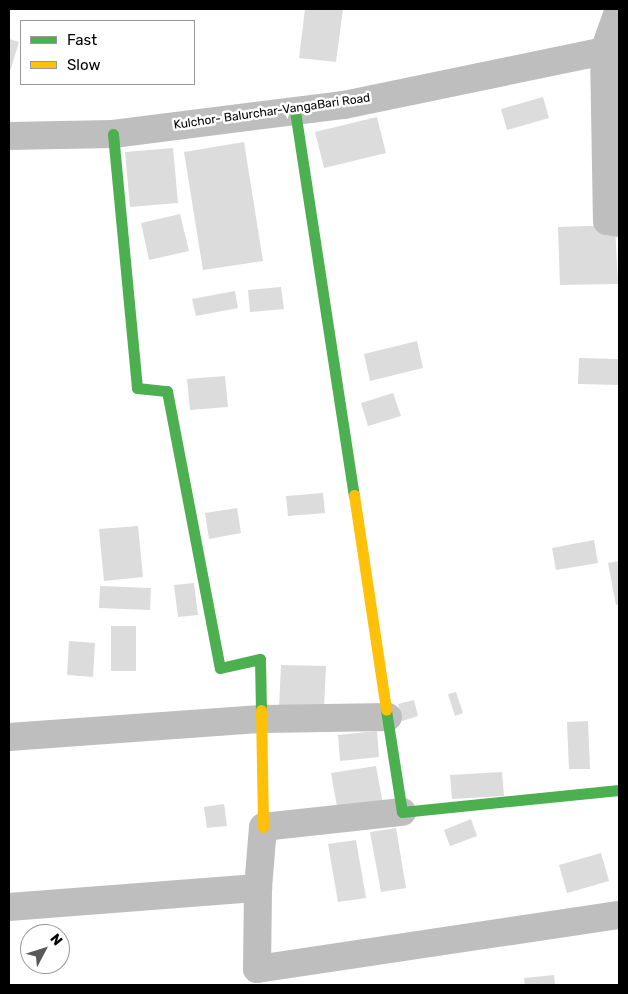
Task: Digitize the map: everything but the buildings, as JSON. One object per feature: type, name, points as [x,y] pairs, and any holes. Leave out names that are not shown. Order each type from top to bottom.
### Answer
[{"type":"street","points":[[619,9],[612,46],[607,221],[619,223]]},
{"type":"street","name":"Kulchor- Balurchar-VangaBari Road","points":[[9,136],[113,134],[344,105],[612,46]]},
{"type":"street","points":[[295,111],[402,812]]},
{"type":"street","points":[[113,134],[137,388],[167,391],[220,668],[260,659],[263,720],[263,827],[258,888],[258,977],[619,915]]},
{"type":"street","points":[[9,737],[263,720],[388,717]]},
{"type":"street","points":[[263,827],[619,790]]},
{"type":"street","points":[[9,907],[258,888]]},
{"type":"traffic: fast","points":[[295,111],[354,495]]},
{"type":"traffic: fast","points":[[113,134],[137,388],[167,391],[220,668],[260,659],[261,710]]},
{"type":"traffic: fast","points":[[386,710],[402,812],[619,790]]},
{"type":"traffic: slow","points":[[354,495],[386,710]]},
{"type":"traffic: slow","points":[[261,710],[263,827]]}]
